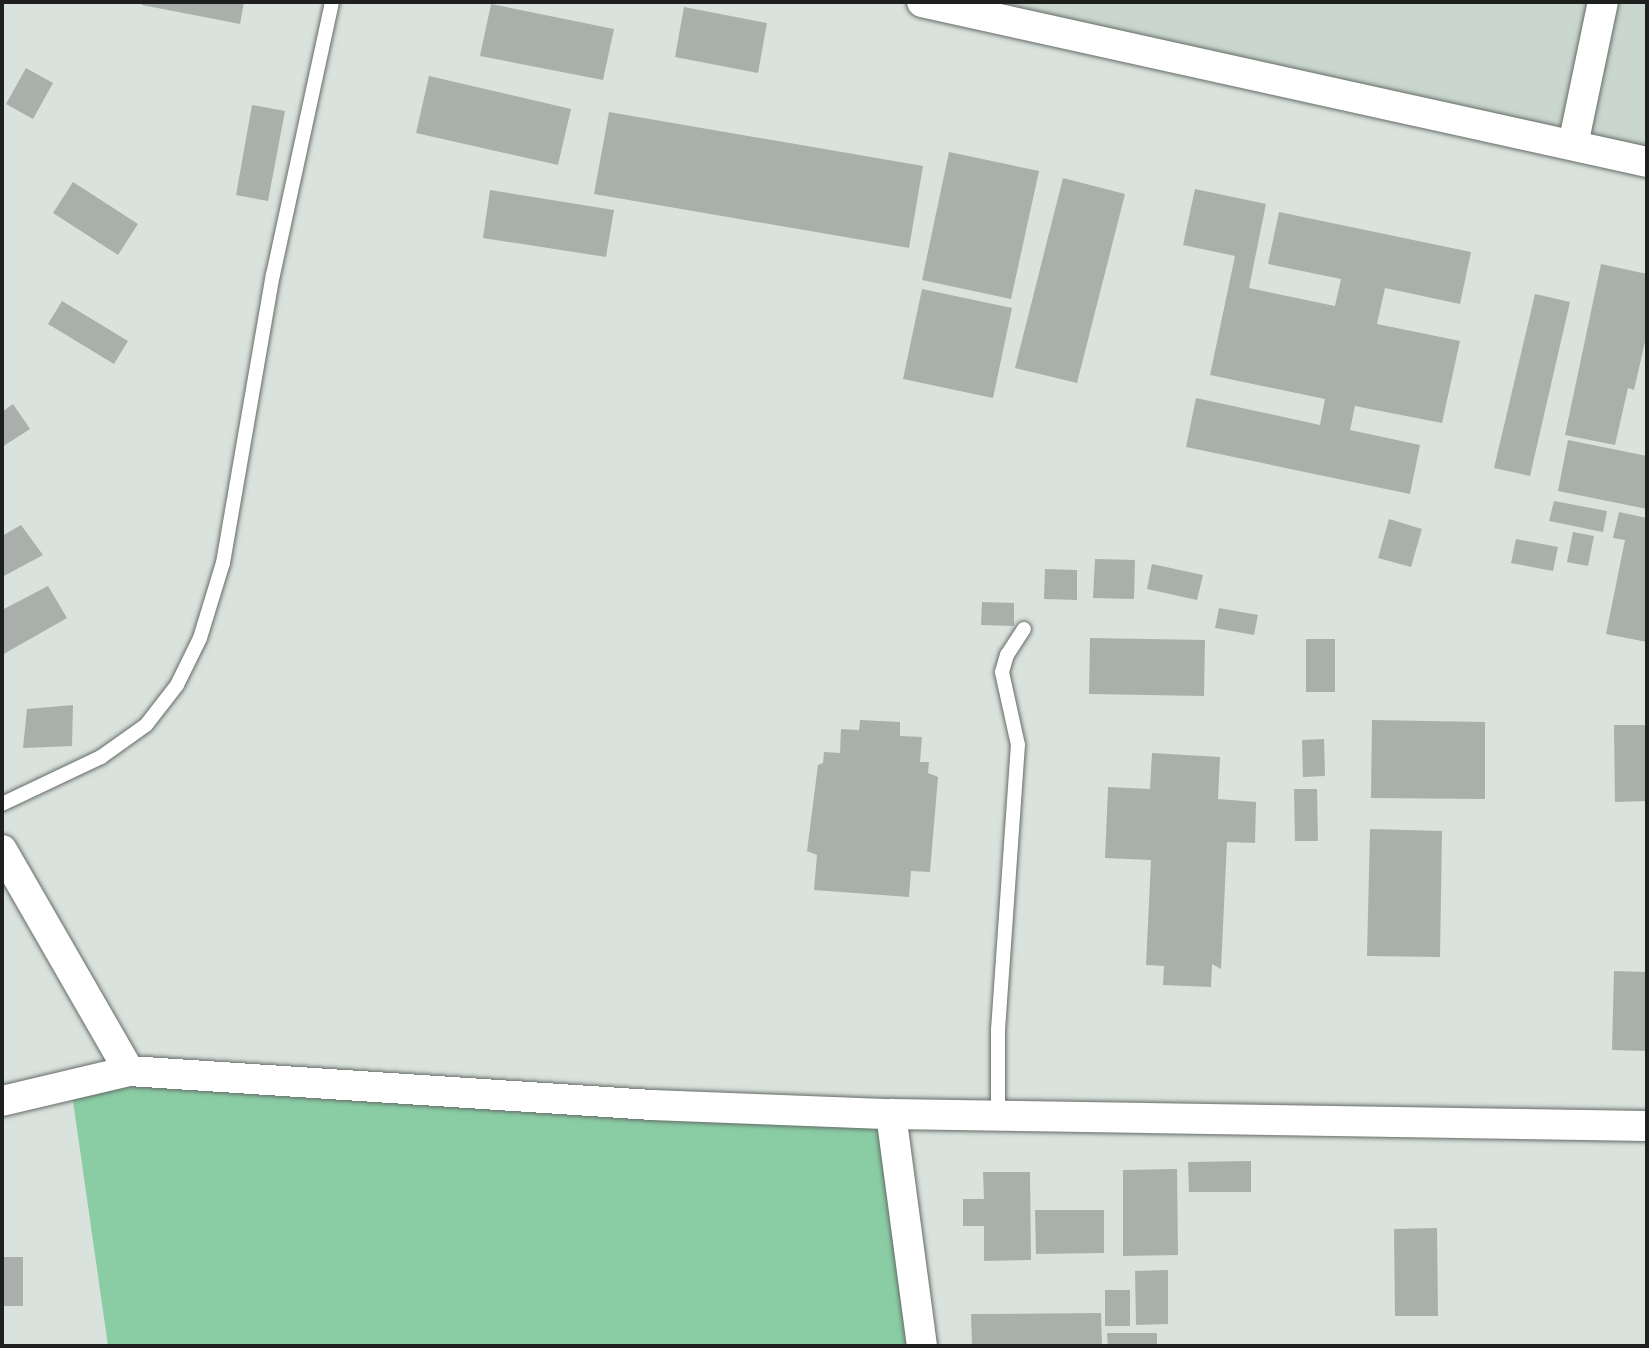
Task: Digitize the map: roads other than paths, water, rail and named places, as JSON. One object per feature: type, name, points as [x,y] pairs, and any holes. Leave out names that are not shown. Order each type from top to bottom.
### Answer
[{"type":"street","points":[[922,2],[1647,162]]},
{"type":"street","points":[[1573,145],[1603,2]]},
{"type":"street","points":[[2,850],[129,1071]]},
{"type":"street","points":[[2,1101],[129,1071],[652,1105],[891,1114],[1647,1126]]},
{"type":"street","points":[[891,1114],[922,1346]]},
{"type":"lane","points":[[2,804],[101,757],[145,725],[177,685],[200,638],[223,563],[273,275],[332,2]]},
{"type":"lane","points":[[998,1114],[998,1030],[1018,745],[1002,672],[1007,655],[1024,629]]}]
